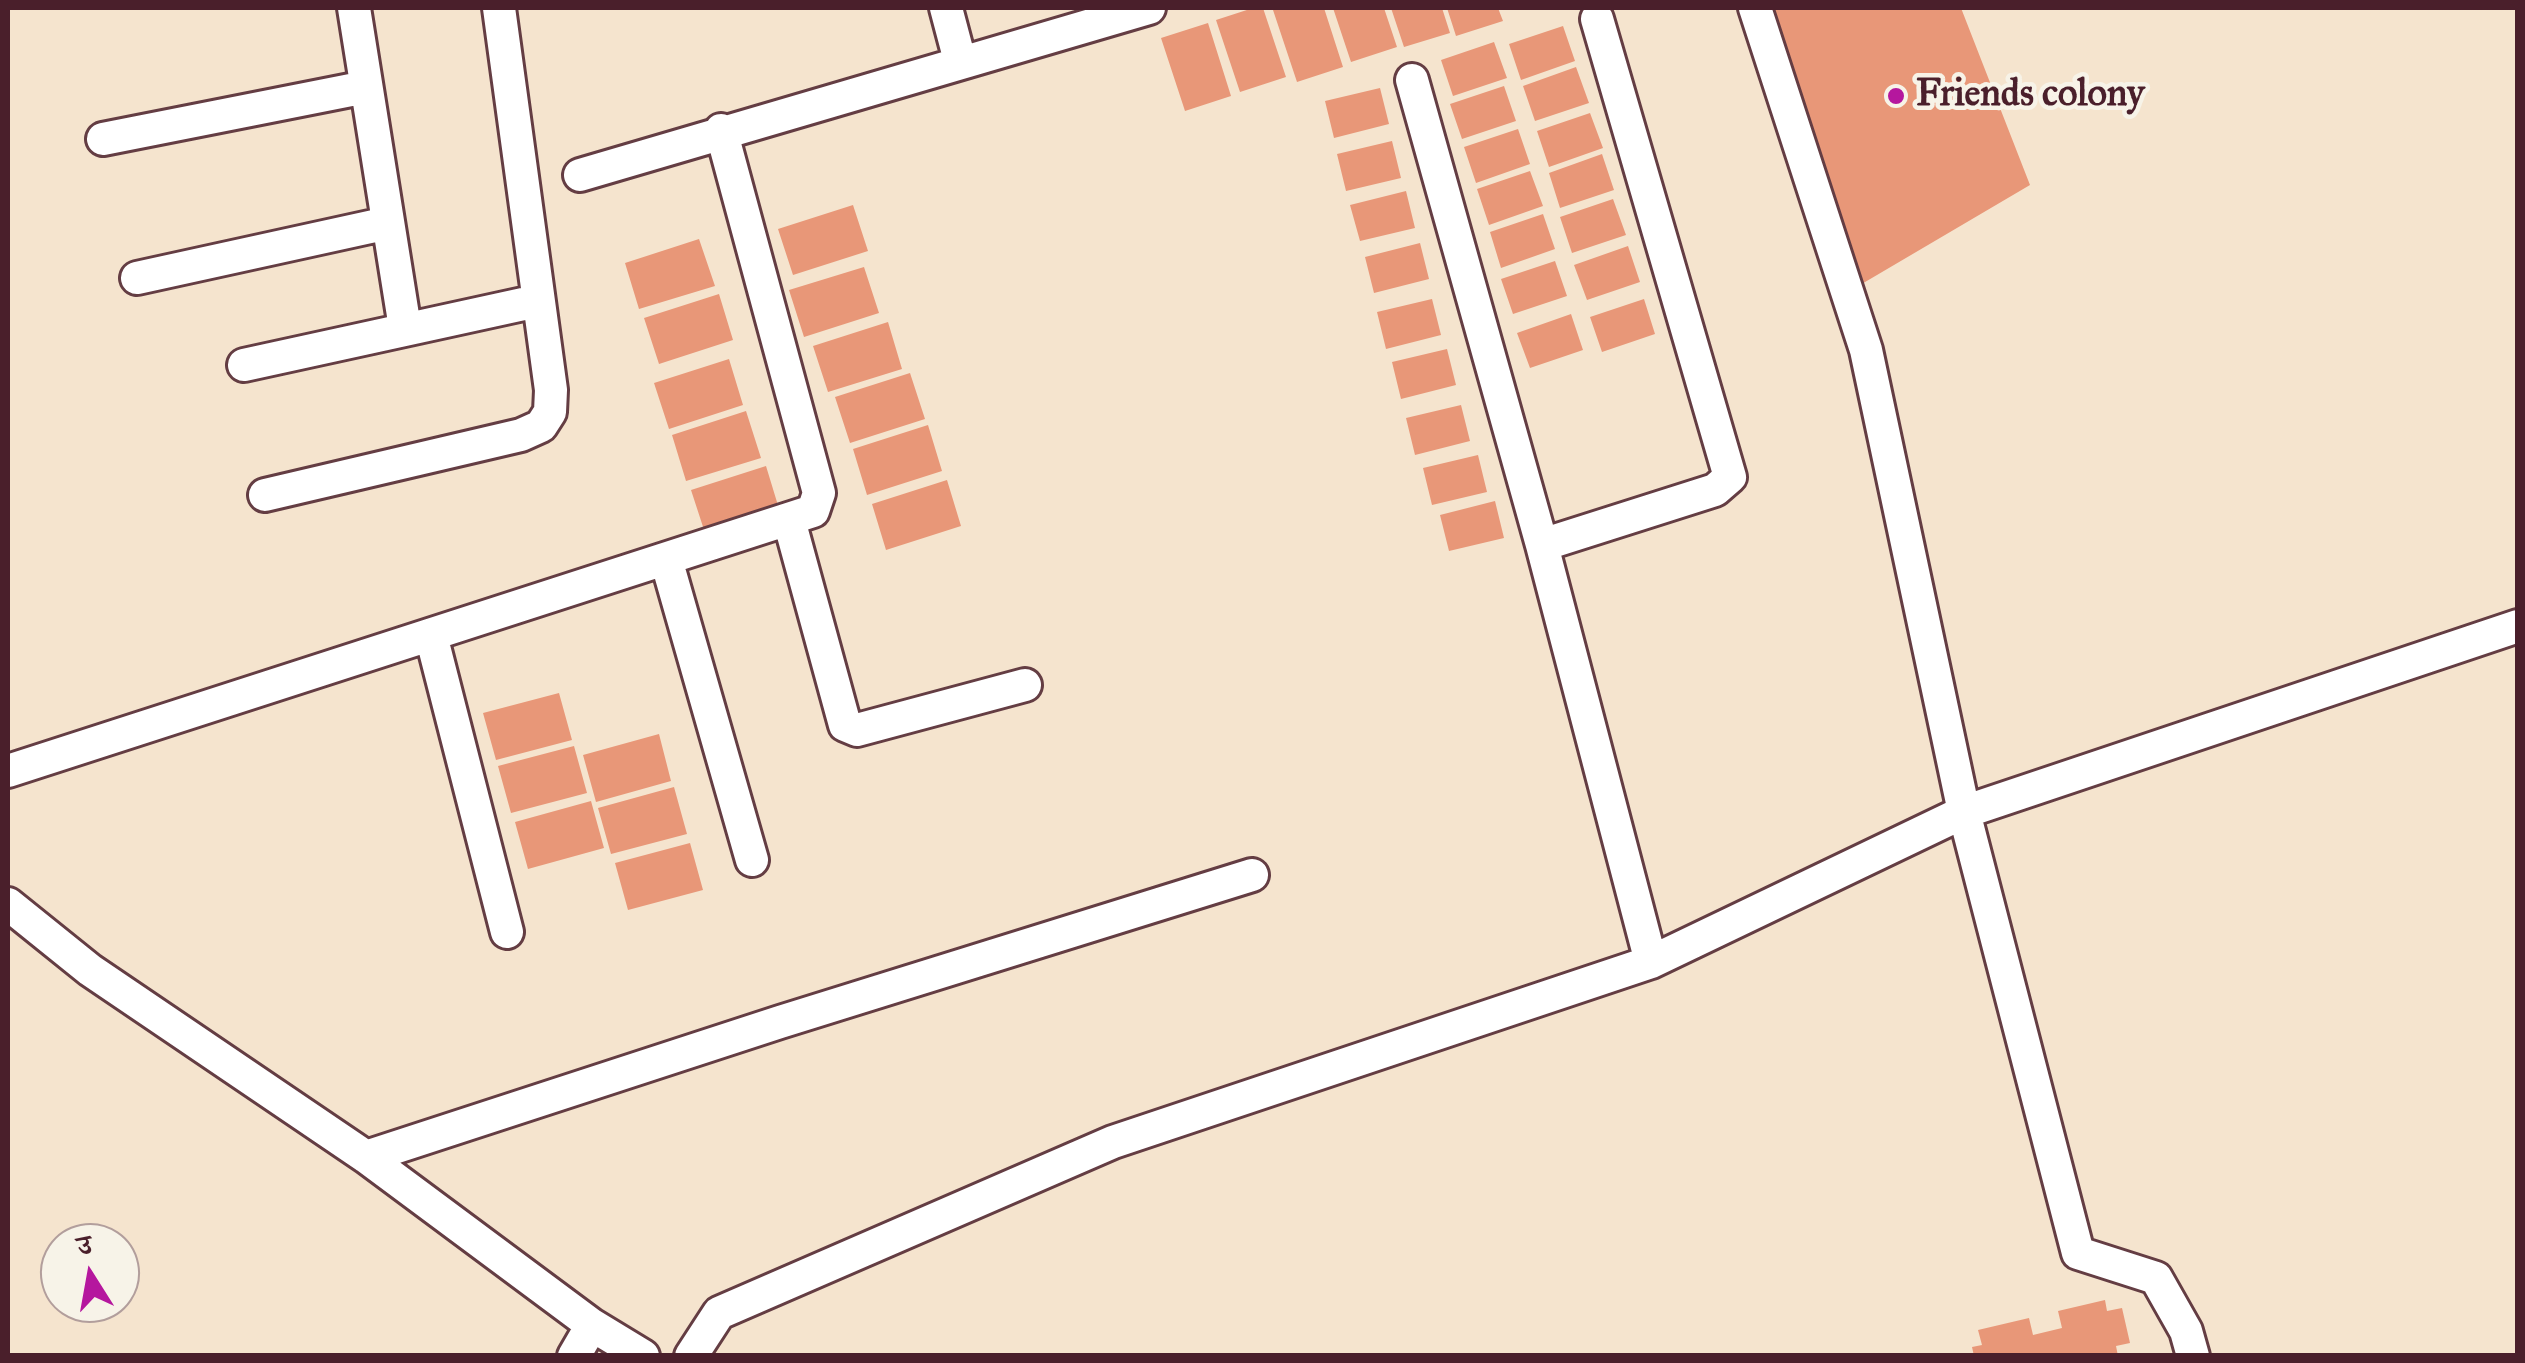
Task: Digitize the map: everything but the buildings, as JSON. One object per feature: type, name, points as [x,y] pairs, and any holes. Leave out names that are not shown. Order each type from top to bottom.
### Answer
[{"type":"street","points":[[354,8],[405,328]]},
{"type":"street","points":[[266,495],[521,435],[541,426],[550,412],[552,390],[498,8]]},
{"type":"street","points":[[946,8],[960,61]]},
{"type":"street","points":[[580,175],[722,130],[1149,8]]},
{"type":"street","points":[[1755,8],[1866,350],[1964,812],[2078,1253],[2156,1278],[2186,1331],[2193,1356]]},
{"type":"street","points":[[1542,544],[1715,490],[1730,477],[1597,19]]},
{"type":"street","points":[[1412,80],[1542,544],[1651,962]]},
{"type":"street","points":[[103,139],[366,88]]},
{"type":"street","points":[[8,771],[813,511],[819,493],[722,130]]},
{"type":"street","points":[[137,278],[388,223]]},
{"type":"street","points":[[244,366],[537,300]]},
{"type":"street","points":[[789,520],[845,726],[858,730],[1024,685]]},
{"type":"street","points":[[666,560],[752,860]]},
{"type":"street","points":[[691,1356],[718,1313],[1113,1142],[1651,962],[1964,812],[2518,626]]},
{"type":"street","points":[[431,635],[507,932]]},
{"type":"street","points":[[366,1158],[780,1022],[1252,875]]},
{"type":"street","points":[[8,904],[90,970],[366,1158],[592,1325],[642,1356]]},
{"type":"street","points":[[574,1356],[592,1325]]},
{"type":"place","name":"Friends colony","points":[[1896,96]]}]
